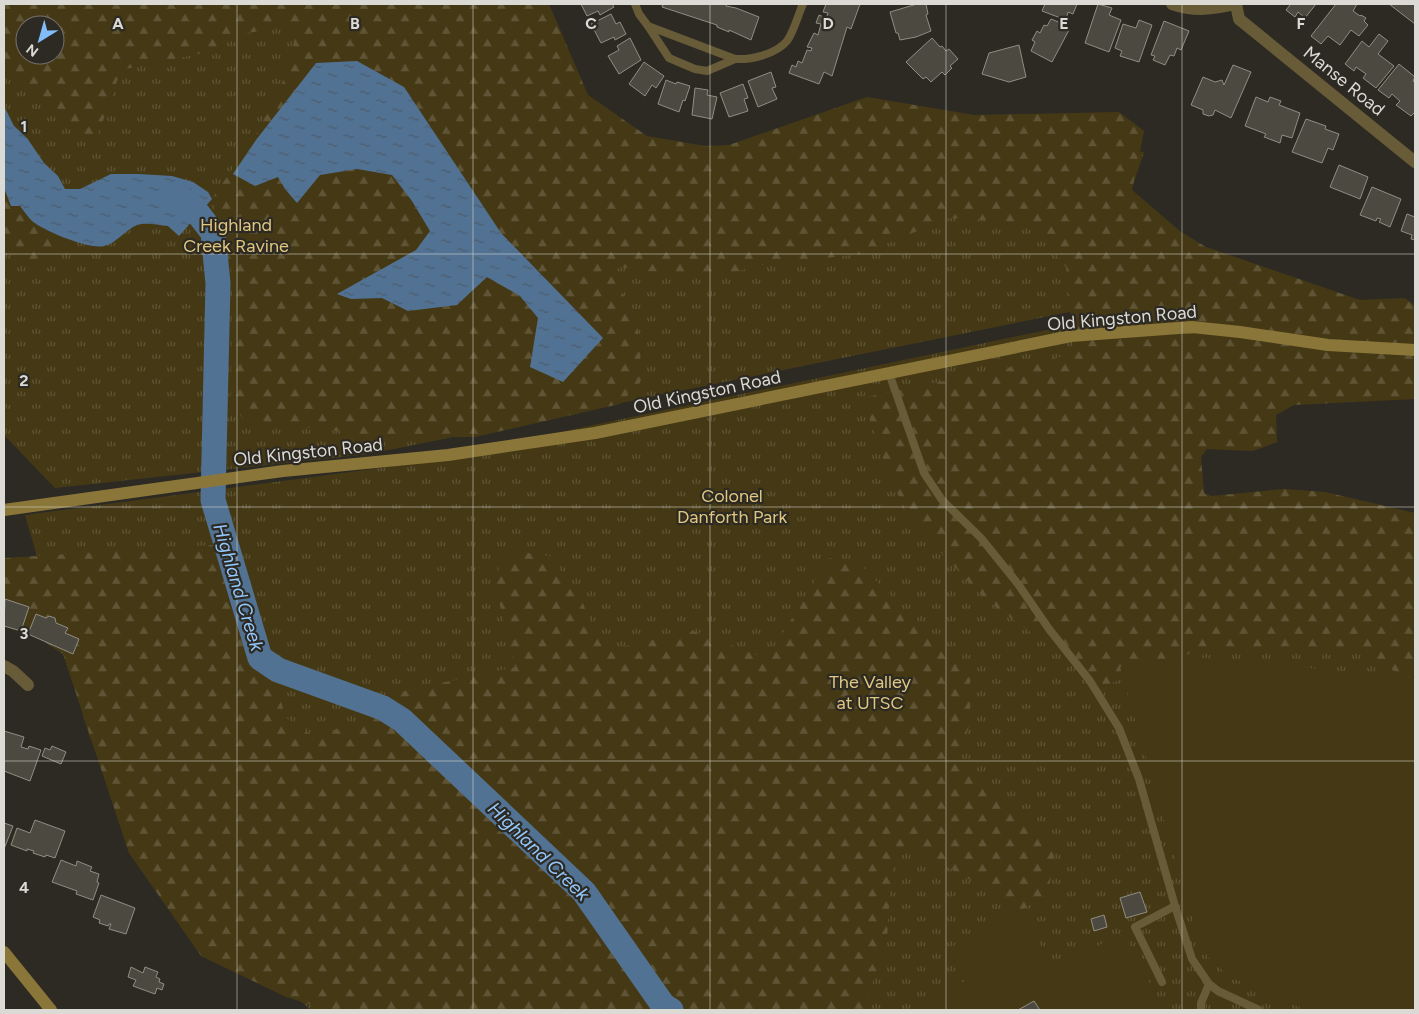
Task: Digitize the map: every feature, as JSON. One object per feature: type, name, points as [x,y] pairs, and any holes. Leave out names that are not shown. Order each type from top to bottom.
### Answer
[{"type":"street","points":[[1172,4],[1186,9],[1200,9],[1236,4]]},
{"type":"street","name":"Manse Road","points":[[1236,4],[1239,19],[1415,162]]},
{"type":"street","name":"Old Kingston Road","points":[[4,510],[283,471],[448,455],[595,433],[1071,336],[1192,327],[1328,345],[1415,350]]},
{"type":"street","points":[[4,666],[28,685]]},
{"type":"street","points":[[4,952],[51,1010]]},
{"type":"lane","points":[[635,4],[639,14],[669,58],[694,69],[707,71],[735,59]]},
{"type":"lane","points":[[648,26],[735,59],[745,60],[758,57],[779,47],[787,40],[803,4]]},
{"type":"lane","points":[[889,373],[924,473],[942,500],[981,538],[1018,584],[1090,681],[1119,728],[1139,779],[1192,959],[1208,984],[1218,991],[1259,1010]]},
{"type":"lane","points":[[1162,982],[1135,927],[1175,906]]},
{"type":"lane","points":[[1201,1010],[1201,1003],[1208,984]]},
{"type":"green space","name":"Highland Creek Ravine","points":[[4,4],[519,4],[602,142],[690,187],[912,127],[1144,152],[1113,245],[1089,308],[369,454],[55,488],[4,435]]},
{"type":"green space","points":[[4,4],[549,4],[588,95],[647,136],[705,146],[729,145],[867,97],[974,115],[1119,112],[1144,131],[1132,190],[1181,232],[1206,247],[1360,300],[1405,298],[1415,306],[1415,399],[1294,405],[1276,415],[1277,442],[1253,451],[1207,449],[1201,457],[1204,493],[1211,496],[1284,489],[1325,492],[1415,513],[1415,681],[1354,651],[1207,647],[1104,686],[984,598],[914,524],[891,482],[870,421],[867,397],[1074,354],[1066,267],[1041,235],[1017,222],[949,218],[861,254],[761,265],[735,272],[692,276],[619,267],[614,273],[638,329],[642,379],[620,404],[475,437],[379,436],[244,420],[231,404],[232,273],[212,199],[258,131],[284,79],[294,42],[290,25],[243,34],[208,52],[121,70],[94,146],[4,71]]},
{"type":"green space","points":[[4,188],[11,206],[20,206],[32,221],[72,240],[35,263],[4,248]]},
{"type":"green space","name":"The Valley at UTSC","points":[[1090,321],[1123,499],[1415,550],[1415,1010],[311,1010],[148,872],[89,735],[25,515],[403,465]]},
{"type":"green space","points":[[214,545],[248,629],[277,684],[285,717],[314,737],[361,721],[372,706],[395,693],[515,667],[496,589],[499,563],[515,551],[550,556],[580,597],[602,647],[617,648],[693,631],[757,655],[773,649],[829,558],[862,566],[970,678],[970,723],[959,758],[1056,846],[1048,894],[1022,910],[919,850],[901,854],[892,869],[887,937],[864,1010],[329,1010],[286,997],[201,956],[129,853],[63,654],[4,615],[4,558]]},
{"type":"green space","points":[[1183,656],[1415,678],[1415,1010],[1306,1010],[1230,977],[1207,956],[1196,930],[1120,667]]},
{"type":"green space","points":[[1022,910],[1053,969],[1123,933],[1164,1010],[909,1010],[965,981],[948,949]]},
{"type":"water","points":[[357,61],[404,87],[501,233],[603,338],[563,382],[530,367],[538,318],[520,296],[487,277],[457,305],[408,311],[382,298],[351,299],[337,294],[416,250],[430,231],[412,201],[392,175],[357,169],[320,175],[297,203],[278,177],[255,186],[233,174],[256,140],[316,63]]},
{"type":"water","points":[[4,106],[14,126],[27,138],[44,163],[58,176],[65,189],[80,189],[111,174],[172,176],[193,182],[208,192],[212,199],[179,236],[168,226],[148,224],[137,225],[104,246],[89,245],[56,234],[32,221],[20,206],[11,206],[4,188]]},
{"type":"building","points":[[581,4],[612,4],[614,7],[600,15],[598,11],[587,16]]},
{"type":"building","points":[[659,4],[727,4],[726,6],[759,17],[751,40],[717,27],[717,25],[662,7],[663,5]]},
{"type":"building","points":[[826,4],[860,4],[851,29],[847,27],[832,76],[824,72],[819,84],[789,73],[792,65],[796,67],[798,61],[802,63],[807,50],[811,51],[812,48],[807,47],[814,33],[818,35],[821,24],[816,23],[819,15],[826,18],[828,13],[823,12]]},
{"type":"building","points":[[917,4],[926,4],[928,14],[926,15],[931,31],[916,37],[900,40],[890,12]]},
{"type":"building","points":[[1045,4],[1077,4],[1073,14],[1068,12],[1066,20],[1042,11]]},
{"type":"building","points":[[1098,4],[1112,8],[1109,15],[1121,20],[1109,52],[1085,43]]},
{"type":"building","points":[[1289,4],[1316,4],[1305,18],[1298,12],[1295,17],[1286,10]]},
{"type":"building","points":[[1336,4],[1357,4],[1353,11],[1366,18],[1364,21],[1368,25],[1359,36],[1351,30],[1340,45],[1328,36],[1321,44],[1311,36]]},
{"type":"building","points":[[1389,4],[1415,4],[1415,24]]},
{"type":"building","points":[[611,14],[616,24],[620,22],[626,34],[615,40],[614,37],[601,43],[591,24]]},
{"type":"building","points":[[1051,19],[1066,25],[1065,28],[1069,30],[1052,62],[1031,51],[1035,42],[1032,40],[1037,31],[1040,33],[1044,25],[1047,26]]},
{"type":"building","points":[[1139,20],[1152,25],[1139,62],[1120,56],[1122,51],[1115,48],[1123,24],[1136,28]]},
{"type":"building","points":[[1164,21],[1189,31],[1181,50],[1177,48],[1174,56],[1170,55],[1165,65],[1153,60],[1155,56],[1151,55]]},
{"type":"building","points":[[1379,34],[1388,41],[1378,54],[1394,66],[1376,88],[1363,78],[1366,74],[1356,67],[1354,71],[1345,64],[1362,41],[1369,47]]},
{"type":"building","points":[[630,38],[641,60],[619,74],[608,56],[619,50],[617,46]]},
{"type":"building","points":[[932,38],[946,51],[949,49],[958,59],[950,66],[952,68],[945,75],[942,72],[931,82],[926,77],[923,79],[906,62]]},
{"type":"building","points":[[1019,45],[1026,77],[1009,82],[982,74],[989,53]]},
{"type":"building","points":[[644,62],[664,76],[656,88],[652,85],[645,96],[629,84]]},
{"type":"building","points":[[1399,64],[1415,77],[1413,81],[1415,83],[1415,112],[1411,116],[1396,105],[1400,101],[1392,94],[1389,98],[1378,90]]},
{"type":"building","points":[[1233,65],[1251,72],[1231,118],[1215,110],[1213,115],[1209,116],[1203,114],[1203,110],[1191,105],[1203,77],[1215,82],[1222,80],[1224,85]]},
{"type":"building","points":[[771,72],[776,87],[772,88],[777,99],[758,107],[748,81]]},
{"type":"building","points":[[666,80],[690,86],[679,112],[658,104]]},
{"type":"building","points":[[743,84],[748,98],[744,99],[748,111],[729,117],[720,93]]},
{"type":"building","points":[[695,88],[708,90],[707,95],[717,97],[712,119],[692,115]]},
{"type":"building","points":[[1256,97],[1268,102],[1270,97],[1281,101],[1279,105],[1300,113],[1292,138],[1282,135],[1280,143],[1264,137],[1266,134],[1245,126]]},
{"type":"building","points":[[1306,119],[1326,126],[1325,129],[1339,134],[1333,150],[1328,148],[1322,163],[1292,152]]},
{"type":"building","points":[[1339,165],[1368,177],[1360,199],[1330,187]]},
{"type":"building","points":[[1372,187],[1401,199],[1390,227],[1379,222],[1381,219],[1377,218],[1376,221],[1360,215]]},
{"type":"building","points":[[1407,214],[1415,217],[1415,240],[1411,239],[1412,235],[1401,231]]},
{"type":"building","points":[[5,599],[29,607],[21,631],[4,626]]},
{"type":"building","points":[[36,614],[46,618],[49,616],[55,618],[56,623],[68,628],[65,633],[79,639],[73,654],[28,634]]},
{"type":"building","points":[[4,731],[24,737],[21,747],[28,749],[29,746],[41,750],[30,781],[4,771]]},
{"type":"building","points":[[52,746],[66,752],[61,764],[42,756],[45,748],[50,750]]},
{"type":"building","points":[[35,820],[65,831],[55,858],[46,855],[45,857],[33,853],[34,851],[27,849],[27,851],[11,845],[17,828],[30,833]]},
{"type":"building","points":[[4,823],[13,826],[4,849]]},
{"type":"building","points":[[61,860],[76,866],[77,861],[92,867],[90,871],[99,874],[97,882],[99,883],[93,900],[76,894],[77,891],[52,882]]},
{"type":"building","points":[[1140,892],[1147,912],[1126,918],[1120,898]]},
{"type":"building","points":[[101,895],[135,908],[126,934],[109,929],[111,924],[108,926],[99,923],[100,920],[93,917]]},
{"type":"building","points":[[1104,915],[1107,927],[1094,931],[1091,919]]},
{"type":"building","points":[[131,967],[143,973],[145,967],[158,972],[156,977],[160,979],[159,982],[164,984],[162,990],[157,988],[155,994],[133,986],[136,980],[128,977]]},
{"type":"building","points":[[1034,1001],[1040,1010],[1018,1010]]},
{"type":"waterway","name":"Highland Creek","points":[[172,197],[182,199],[193,207],[213,233],[218,283],[213,500],[260,658],[278,670],[383,708],[402,720],[584,892],[663,1005],[671,1010]]},
{"type":"park label","name":"Colonel Danforth Park","points":[[732,506]]}]
